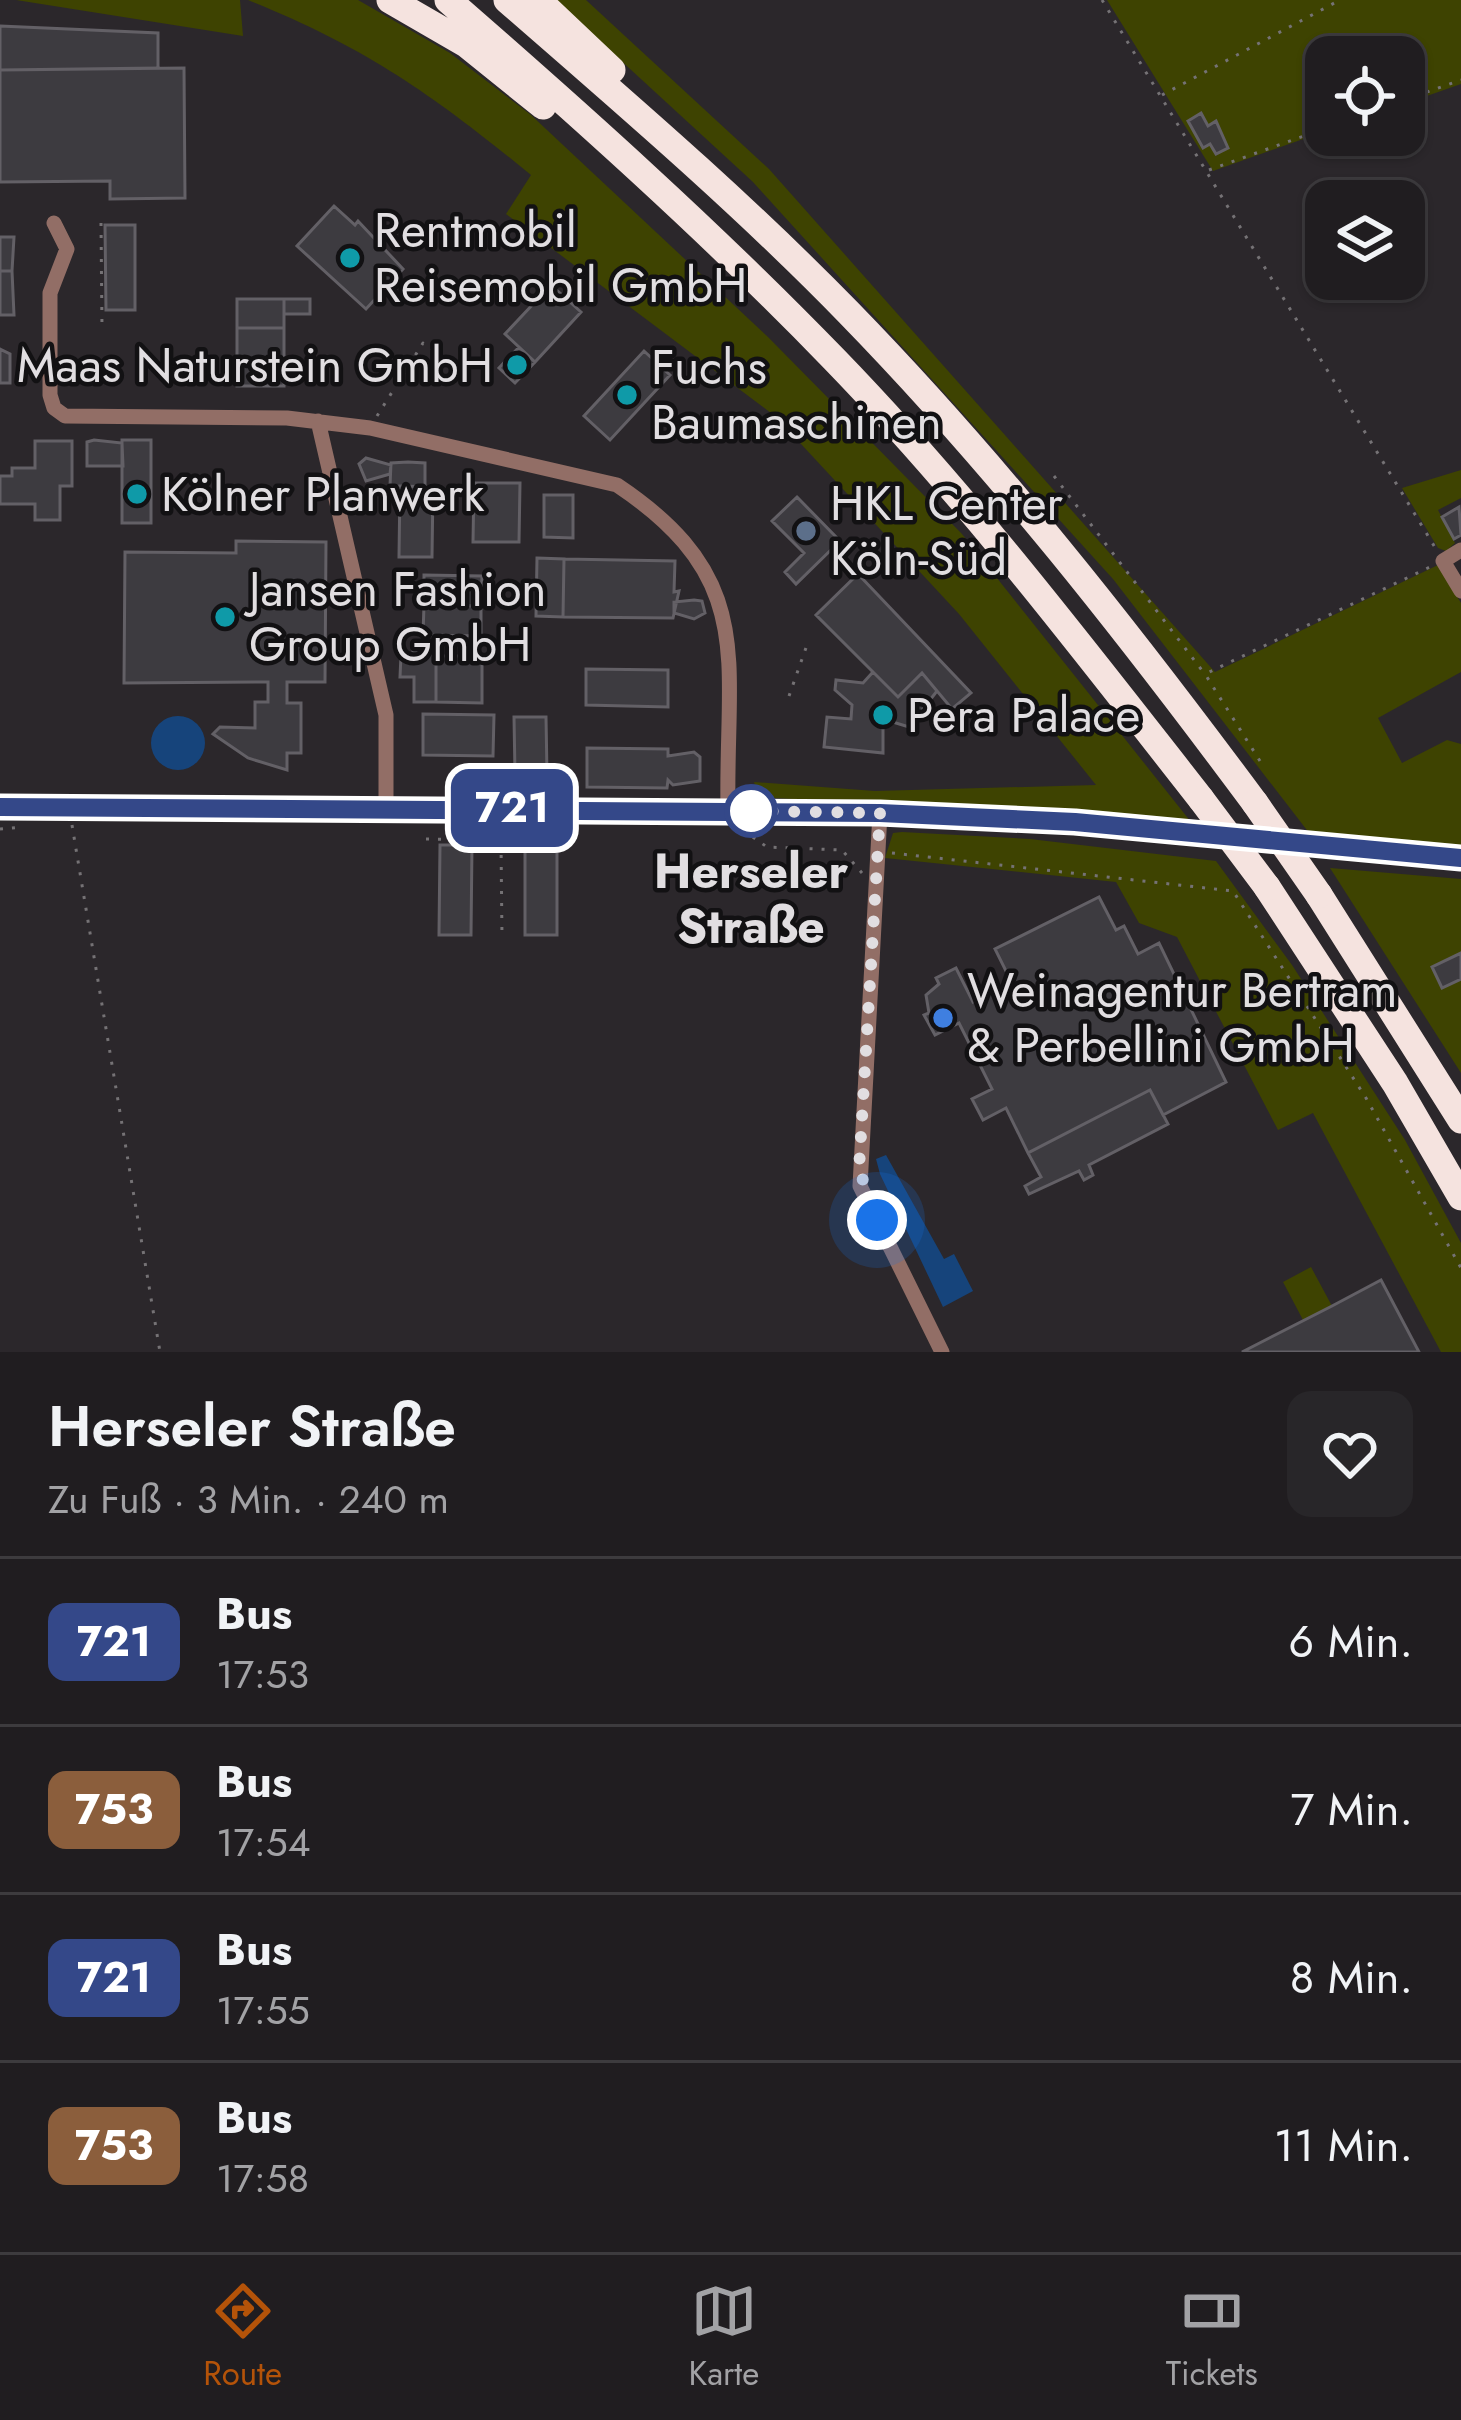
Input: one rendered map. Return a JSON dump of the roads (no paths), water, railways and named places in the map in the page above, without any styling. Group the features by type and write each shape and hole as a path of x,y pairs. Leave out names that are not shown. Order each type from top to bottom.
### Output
{"highway":[{"path":"390,0 466,44 531,96 784,330 835,360"},
{"path":"448,0 586,121 835,360 1043,599 1267,887 1361,1030 1461,1197"},
{"path":"507,0 699,167 849,313 967,439 1088,580 1319,895 1461,1120"},
{"path":"538,0 642,98 699,167"}],"main road":[{"path":"0,807 880,813 1075,822 1461,858"}],"street":[{"path":"54,223 67,249 50,293 54,408 76,420 318,421 370,428 617,485 651,507 706,565 723,602 728,810"},
{"path":"318,421 386,716 386,808"},
{"path":"1461,550 1443,561 1461,591"},
{"path":"880,813 860,1186 942,1352"}],"water":[{"path":"178,716 197,724 205,743 197,762 178,770 159,762 151,743 159,724"},
{"path":"886,1155 944,1259 954,1254 973,1291 943,1307 880,1174 876,1159"}],"place":[{"name":"Rentmobil Reisemobil GmbH","path":"350,258"},
{"name":"Maas Naturstein GmbH","path":"517,365"},
{"name":"Fuchs Baumaschinen","path":"627,395"},
{"name":"Kölner Planwerk","path":"137,494"},
{"name":"HKL Center Köln-Süd","path":"806,531"},
{"name":"Jansen Fashion Group GmbH","path":"225,617"},
{"name":"Pera Palace","path":"883,715"},
{"name":"Herseler Straße","path":"751,811"},
{"name":"Weinagentur Bertram & Perbellini GmbH","path":"943,1018"}]}
